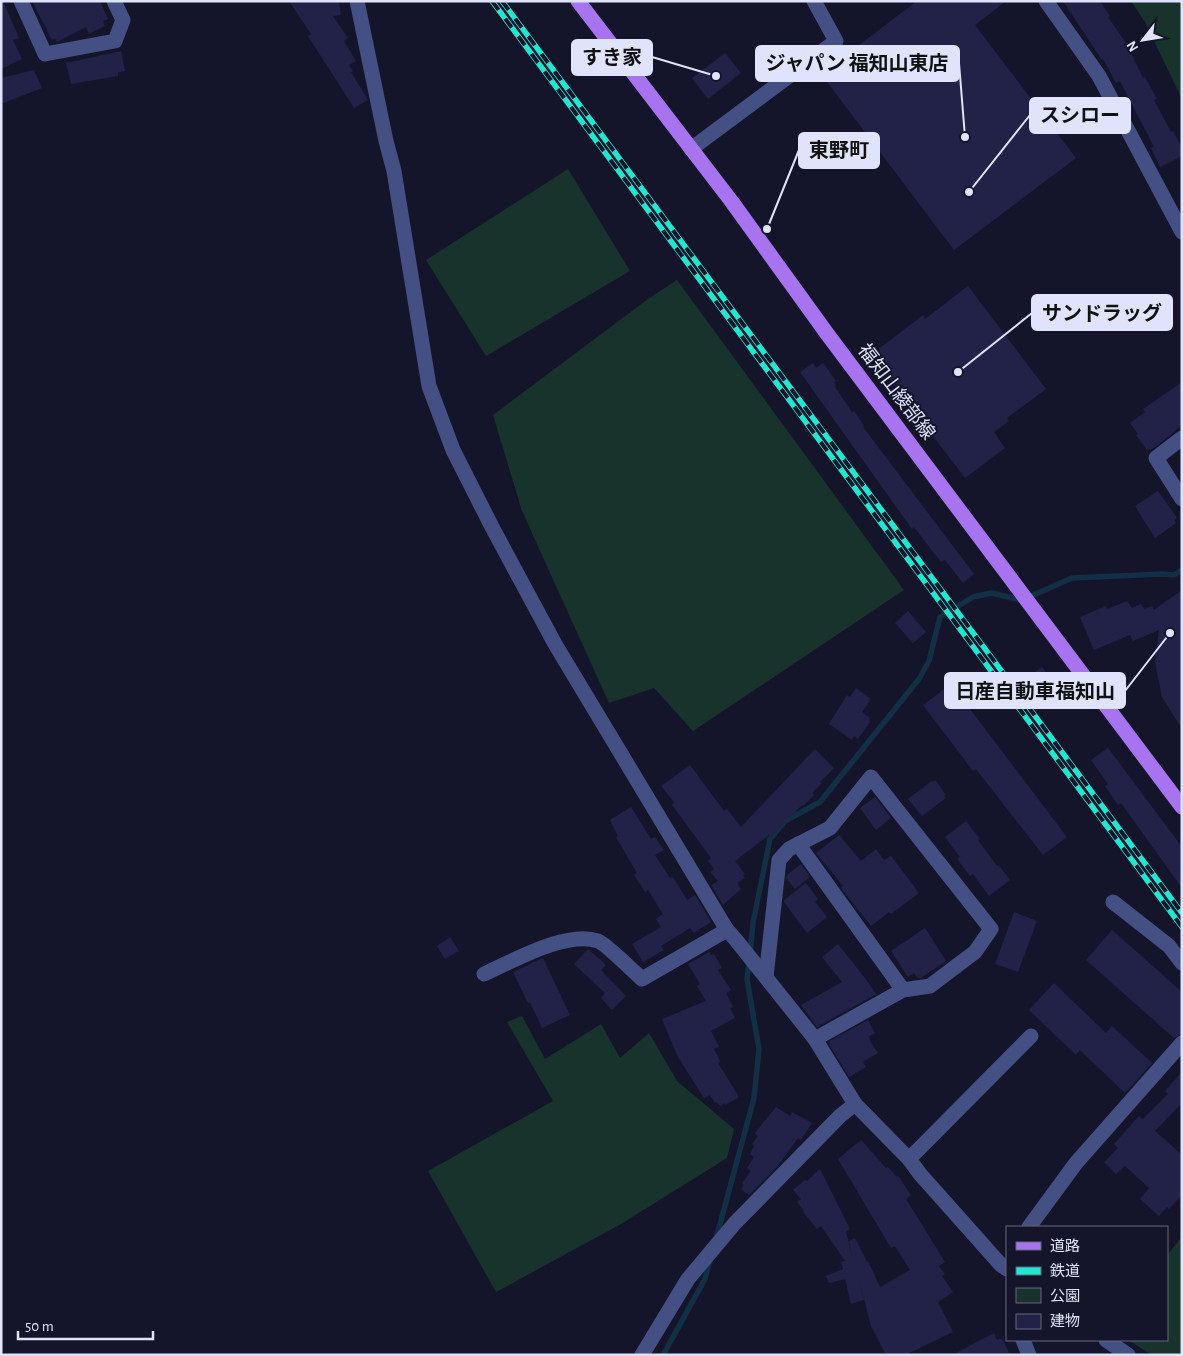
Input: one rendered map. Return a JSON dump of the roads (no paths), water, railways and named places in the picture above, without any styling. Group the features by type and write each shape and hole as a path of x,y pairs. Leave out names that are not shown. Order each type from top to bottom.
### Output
{"main road":[{"name":"福知山綾部線","path":"578,1 691,149 1182,808"}],"street":[{"path":"21,1 45,54 116,40 124,20 114,1"},
{"path":"357,1 394,171 430,386 453,450 492,527 555,644 732,935 815,1038 855,1104 909,1159 920,1174 1005,1264"},
{"path":"691,149 836,41 814,1"},
{"path":"1046,1 1099,76 1182,232"},
{"path":"1182,438 1156,458 1182,499"},
{"path":"762,972 779,860 789,849 830,828 871,776 991,929 975,952 930,986 903,990 815,1038"},
{"path":"798,844 903,990"},
{"path":"1113,902 1169,946 1182,963"},
{"path":"484,974 549,945 578,938 599,941 642,979 732,935"},
{"path":"909,1159 1030,1036"},
{"path":"1030,1226 1076,1163 1182,1044"},
{"path":"642,1355 688,1279 734,1223 840,1116 855,1104"},
{"path":"1023,1341 1029,1355"},
{"path":"1107,1341 1128,1355"}],"waterway":[{"path":"750,953 753,923 770,839 785,821 820,802 919,679 929,661 940,617 973,597 991,593 1022,600 1072,578 1174,575 1182,570"},
{"path":"716,1239 754,1098 759,1049 747,979 749,962"},
{"path":"663,1355 705,1279 710,1260"}],"railway":[{"path":"492,1 1182,927"},
{"path":"502,1 1182,913"}],"place":[{"name":"すき家","path":"716,76"},
{"name":"ジャパン 福知山東店","path":"965,137"},
{"name":"スシロー","path":"969,192"},
{"name":"東野町","path":"767,229"},
{"name":"サンドラッグ","path":"958,372"},
{"name":"日産自動車福知山","path":"1170,633"}]}
